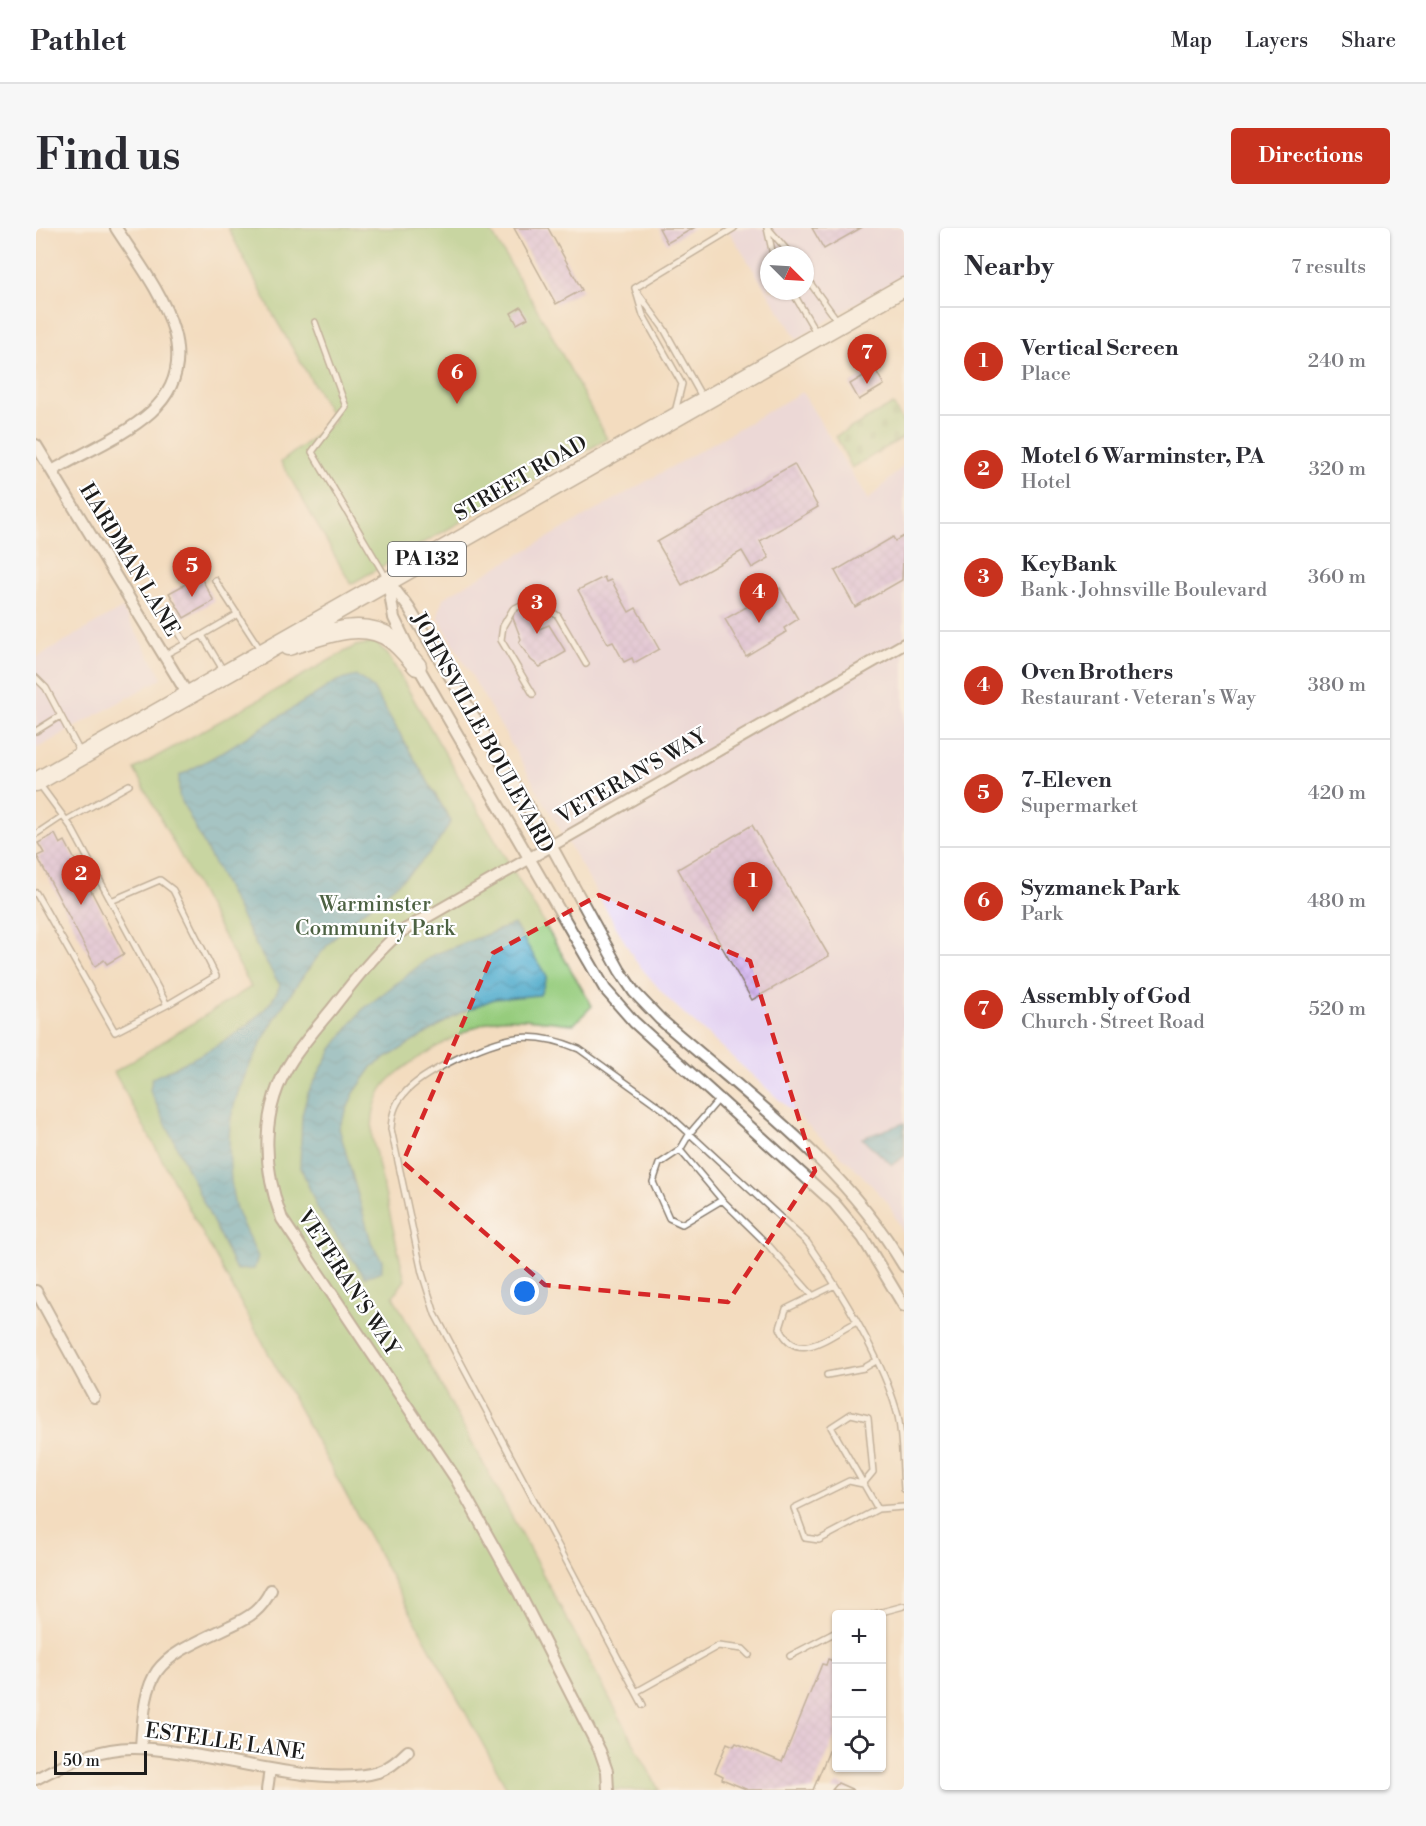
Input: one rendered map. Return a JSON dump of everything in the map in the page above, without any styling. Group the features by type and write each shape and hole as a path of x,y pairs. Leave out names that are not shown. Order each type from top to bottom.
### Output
{"main road":[{"name":"STREET ROAD","path":"37,782 904,287"},
{"path":"263,652 351,628 366,629 390,638 417,666"}],"street":[{"path":"52,471 149,413 165,394 175,370 177,341 168,311 116,228"},
{"name":"HARDMAN LANE","path":"36,445 188,695"},
{"name":"JOHNSVILLE BOULEVARD","path":"388,581 394,618 417,666 605,989 634,1022 834,1203 863,1238 904,1306"},
{"name":"JOHNSVILLE BOULEVARD","path":"388,581 409,608 552,847 634,993 660,1019 828,1167 872,1217 904,1266"},
{"name":"VETERAN'S WAY","path":"608,1790 607,1772 600,1751 514,1583 456,1479 282,1219 274,1200 267,1154 267,1132 273,1100 287,1069 371,960 413,924 552,847 904,644"},
{"path":"36,1291 94,1398"},
{"path":"141,1748 146,1695 152,1679 165,1660 250,1617 263,1605 271,1590"},
{"name":"ESTELLE LANE","path":"36,1779 65,1764 92,1754 141,1748 321,1776 357,1776 388,1767 408,1751"},
{"path":"267,1790 270,1769"}],"lane":[{"path":"635,288 734,228"},
{"path":"767,228 771,246"},
{"path":"767,228 782,246"},
{"path":"635,288 664,329 704,401"},
{"path":"635,288 643,315 682,384 673,419"},
{"path":"814,288 840,324"},
{"path":"797,300 818,336"},
{"path":"315,322 346,407 312,452 388,581"},
{"path":"215,580 263,652"},
{"path":"533,693 501,640 503,626 513,609 529,601 541,604 558,616 586,664"},
{"path":"165,609 185,644"},
{"path":"164,655 237,614"},
{"path":"202,634 226,674"},
{"path":"36,678 45,688 82,756"},
{"path":"36,731 60,716"},
{"path":"37,782 65,818 167,1005"},
{"path":"36,834 129,786"},
{"path":"36,893 115,1032 216,976 173,890 160,880 111,901"},
{"path":"643,1705 435,1314 422,1273 391,1129 392,1115 403,1094 420,1079 498,1041 532,1037 567,1044 588,1054 690,1133 807,1242 835,1285 876,1361 897,1413 904,1489"},
{"path":"720,1098 690,1133 680,1150 659,1164 653,1182 669,1218 682,1224 722,1200"},
{"path":"680,1150 722,1200 769,1246 812,1295"},
{"path":"835,1285 790,1305 782,1317 780,1328 791,1345 806,1348 855,1323"},
{"path":"826,1375 864,1368 876,1361"},
{"path":"863,1484 873,1472 868,1418 851,1414 831,1427 863,1484 878,1509"},
{"path":"863,1484 849,1481 794,1508 805,1538 819,1540 878,1509 904,1507"},
{"path":"886,1611 904,1606"},
{"path":"790,1656 832,1635"},
{"path":"636,1692 718,1646 743,1649 749,1655"}],"highlighted area":[{"path":"599,895 750,961 815,1171 728,1302 545,1285 403,1162 493,953"}],"shaded area":[{"path":"727,228 904,228 904,275 797,339 772,300 814,300 814,246 760,246 760,280"},
{"path":"802,392 868,500 904,465 904,1234 888,1203 859,1172 668,999 637,963 438,617 443,598"},
{"path":"122,608 162,678 36,749 36,658"}],"green space":[{"path":"228,228 489,228 547,326 607,439 351,584 281,462 335,421 276,320"},
{"path":"893,404 904,424 904,437 852,468 836,436"},
{"name":"Warminster Community Park","path":"376,642 388,655 592,1006 574,1024 516,1018 488,1022 436,1047 403,1069 382,1089 374,1112 372,1137 405,1280 393,1296 659,1790 508,1790 114,1072 251,987 134,769 355,646"}],"water":[{"path":"357,676 373,688 451,821 430,852 417,866 346,926 311,965 275,1019 245,1076 235,1102 230,1125 230,1169 237,1211 258,1257 254,1269 236,1270 150,1091 152,1078 206,1052 243,1028 272,1000 280,985 259,951 179,796 179,776 337,681"},
{"path":"514,924 547,977 540,995 494,999 460,1013 373,1066 354,1093 339,1128 372,1245 382,1260 382,1271 365,1277 318,1210 300,1165 302,1115 308,1093 332,1049 362,1010 433,955"},
{"path":"904,1123 904,1156 892,1165 862,1138"}],"building":[{"path":"514,228 548,228 582,290 556,304"},
{"path":"659,228 694,228 667,243"},
{"path":"812,228 861,228 824,249"},
{"path":"521,307 528,318 517,324 511,313"},
{"path":"875,369 884,385 859,400 850,384"},
{"path":"794,464 818,507 760,541 769,558 752,568 742,551 682,585 657,542"},
{"path":"904,536 902,580 855,607 835,571 893,537 895,541"},
{"path":"200,576 214,601 184,618 169,593"},
{"path":"604,577 606,582 611,580 629,612 636,608 659,649 634,663 632,658 624,662 613,642 608,644 578,590"},
{"path":"780,588 798,619 784,628 786,632 746,656 725,619"},
{"path":"526,606 539,629 549,625 566,652 540,667 531,660 519,643 521,639 513,618 514,612"},
{"path":"752,825 829,956 752,1000 678,869"},
{"path":"55,834 60,844 65,841 124,954 107,964 104,960 95,966 37,856 44,853 38,843"},
{"path":"828,1659 832,1660 832,1744 813,1790 748,1790 722,1779 723,1776 715,1772 727,1743 734,1746 736,1743 782,1762 822,1664 826,1665"},
{"path":"838,1783 854,1790 832,1790"}],"place":[{"name":"Assembly of God","path":"867,384"},
{"name":"Syzmanek Park","path":"457,404"},
{"name":"7-Eleven","path":"192,597"},
{"name":"Oven Brothers","path":"759,623"},
{"name":"KeyBank","path":"537,634"},
{"name":"Motel 6 Warminster, PA","path":"81,905"},
{"name":"Vertical Screen","path":"753,912"}]}
